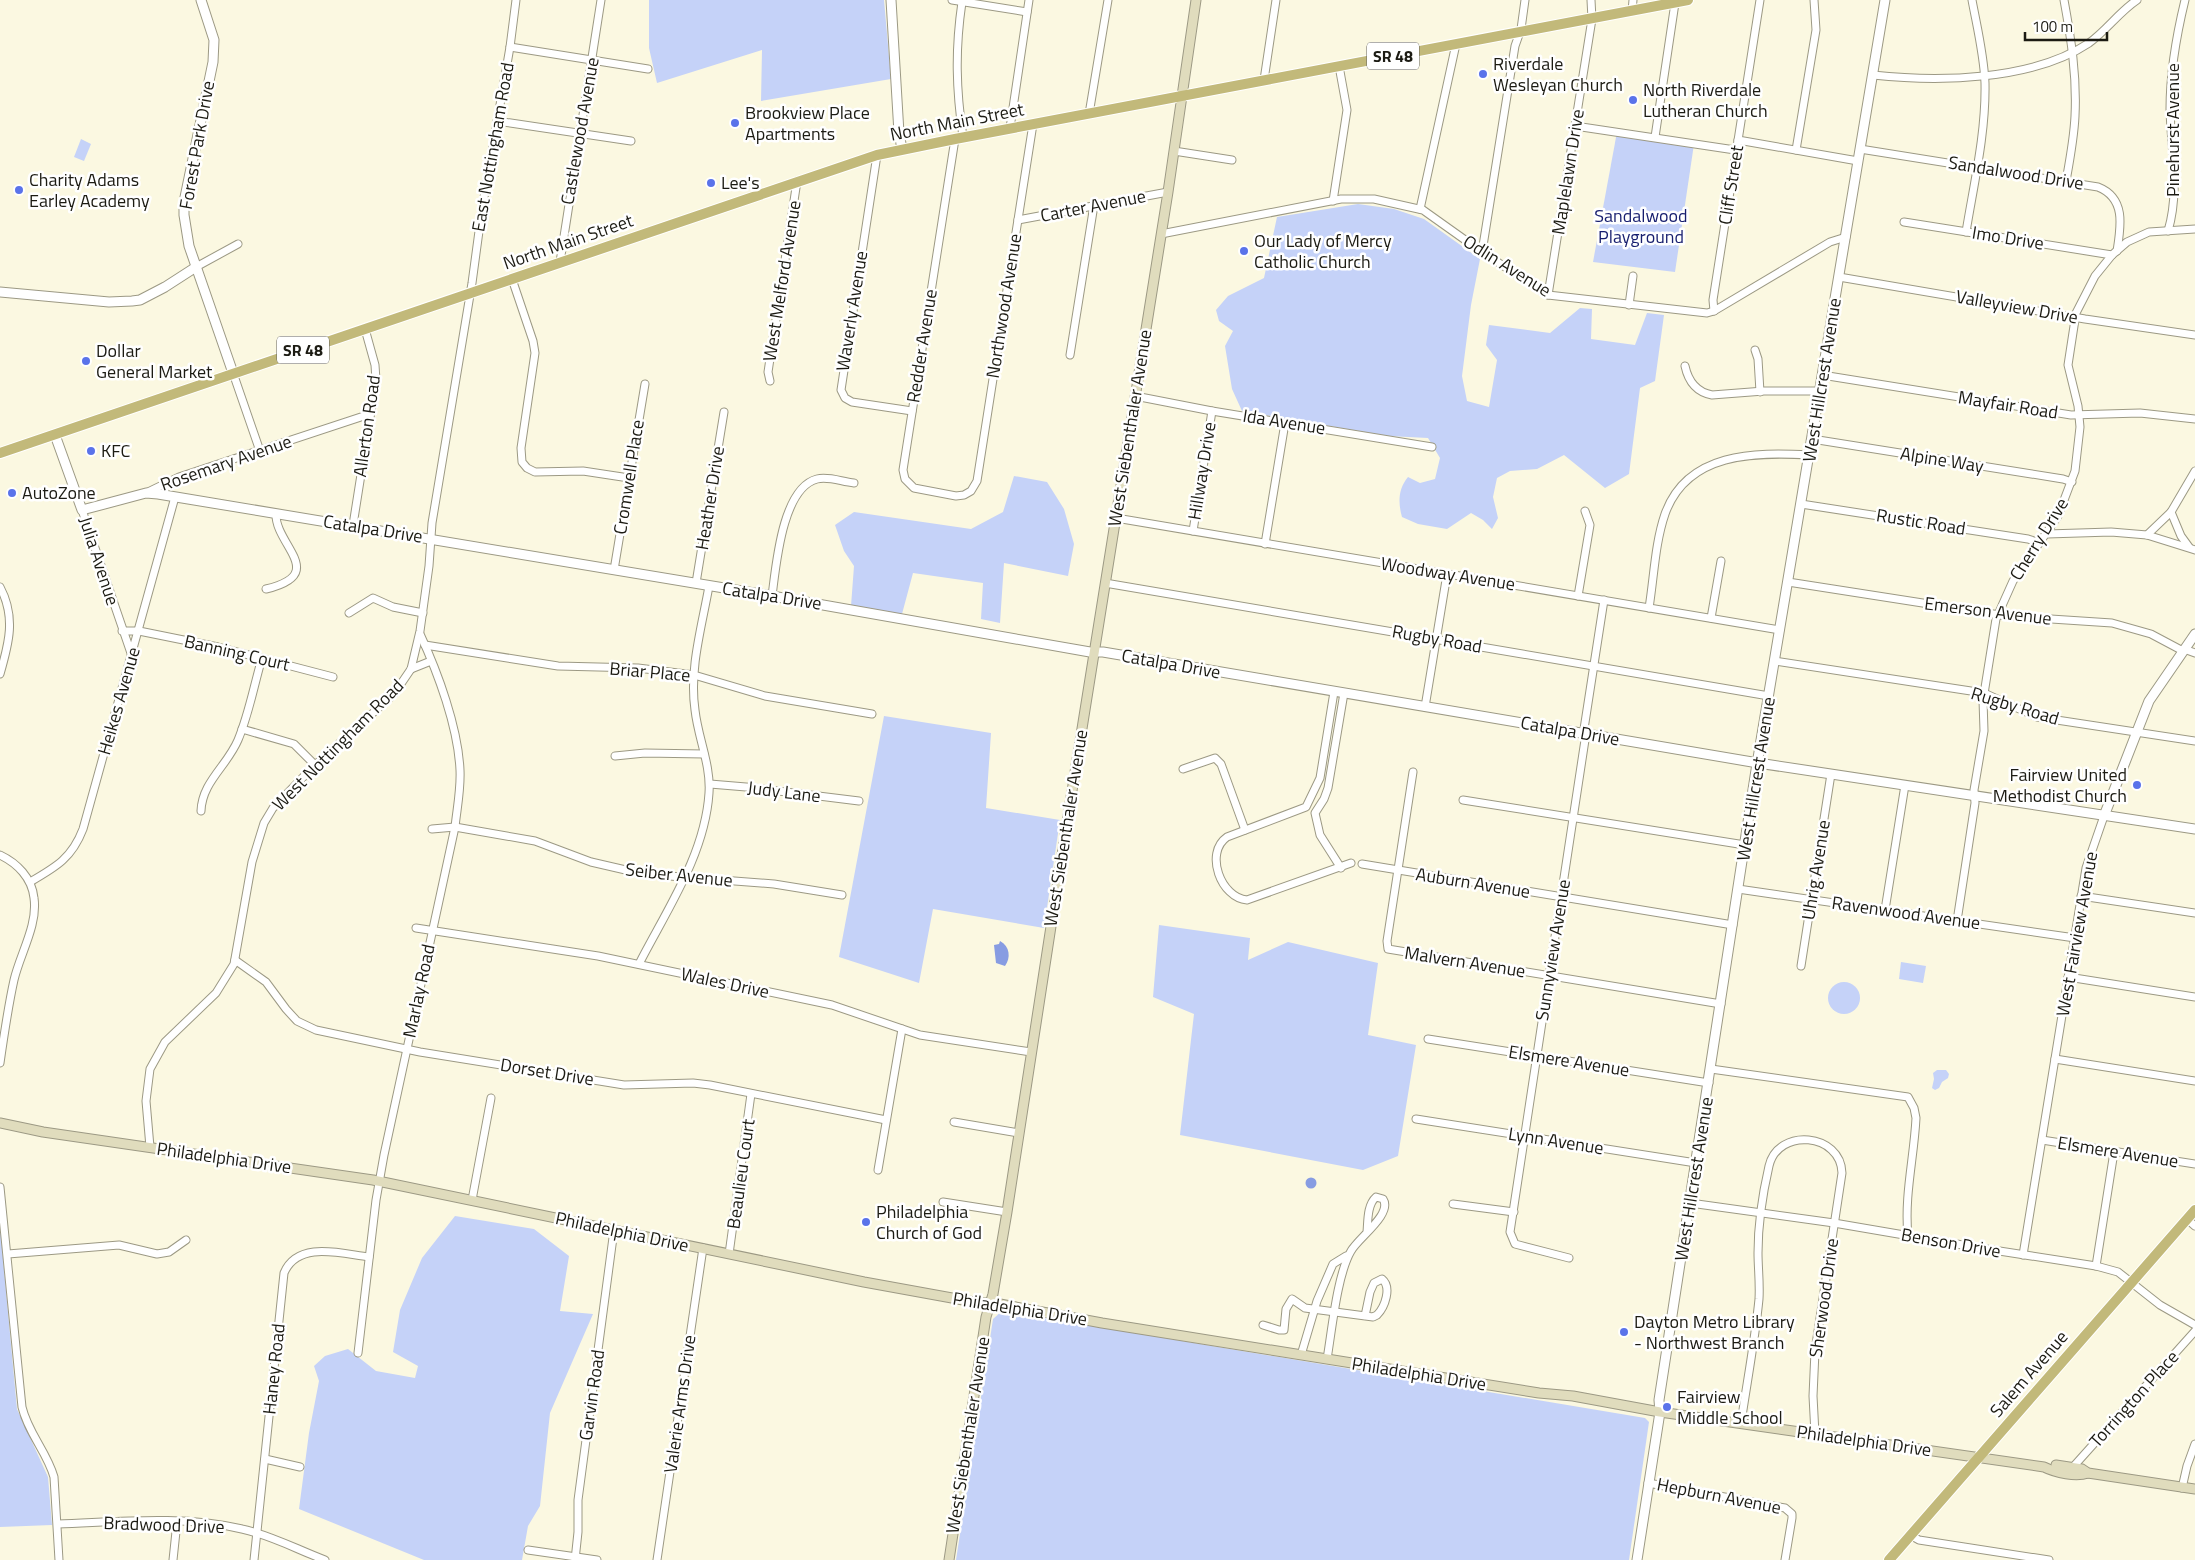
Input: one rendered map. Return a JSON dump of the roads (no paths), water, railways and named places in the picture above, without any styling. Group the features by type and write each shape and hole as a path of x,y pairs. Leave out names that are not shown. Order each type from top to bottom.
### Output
{"main road":[{"name":"West Siebenthaler Avenue","path":"949,1560 986,1317 1007,1212 1168,192 1196,0"},
{"name":"North Main Street","path":"0,453 877,155 1010,128 1688,0"},
{"name":"Philadelphia Drive","path":"0,1123 43,1132 380,1181 729,1254 974,1302 990,1303 1539,1393 1573,1396 1660,1412 1979,1457 2082,1475 2088,1473"},
{"name":"Salem Avenue","path":"1889,1560 2130,1282 2191,1222 2195,1210"},
{"name":"Philadelphia Drive","path":"2044,1467 2052,1464 2073,1467 2088,1473 2195,1490"}],"street":[{"name":"Forest Park Drive","path":"201,0 214,40 212,62 184,202 185,232 233,373"},
{"name":"East Nottingham Road","path":"469,294 516,0"},
{"name":"Castlewood Avenue","path":"560,262 578,134 593,60 601,0"},
{"path":"891,0 899,132 902,149"},
{"path":"952,0 1027,12"},
{"path":"1010,128 1029,0"},
{"path":"1089,114 1108,0"},
{"path":"1264,80 1276,0"},
{"path":"1482,252 1515,46 1520,32 1525,0"},
{"name":"Maplelawn Drive","path":"1548,295 1592,19 1591,0"},
{"path":"1632,11 1634,0"},
{"name":"Cliff Street","path":"1714,311 1713,300 1735,150 1760,0"},
{"path":"1796,150 1816,30 1814,0"},
{"name":"West Hillcrest Avenue","path":"1637,1560 1660,1412 1659,1400 1758,763 1885,0"},
{"path":"1966,232 1983,125 1984,76 1972,0"},
{"path":"2064,0 2073,52 2076,115 2066,181"},
{"path":"1873,75 1918,79 1984,76 2031,66 2073,52 2096,37 2124,9 2137,0"},
{"name":"Pinehurst Avenue","path":"2168,231 2172,219 2174,186 2170,112 2172,69 2184,0"},
{"name":"Redder Avenue","path":"962,2 958,30 956,70 959,138 903,470 908,484 914,488 958,496 967,494 974,488"},
{"path":"1656,137 1675,3"},
{"path":"1420,209 1456,44"},
{"path":"510,47 648,69"},
{"path":"1334,201 1347,110 1339,66"},
{"path":"497,121 632,141"},
{"name":"Northwood Avenue","path":"974,488 977,481 1033,124"},
{"path":"1575,126 1735,150"},
{"path":"1738,140 1858,161"},
{"name":"Sandalwood Drive","path":"1860,149 2098,187 2114,198 2121,215 2115,253"},
{"path":"1174,151 1232,160"},
{"name":"Waverly Avenue","path":"877,155 840,390 845,398 852,402 912,411"},
{"name":"West Melford Avenue","path":"770,381 768,372 797,181"},
{"name":"Carter Avenue","path":"1018,220 1168,192"},
{"name":"Odlin Avenue","path":"1161,234 1334,201 1365,198 1420,209 1548,295 1707,313 1714,311"},
{"path":"1070,355 1094,205"},
{"name":"Imo Drive","path":"1904,222 2115,253"},
{"name":"Cherry Drive","path":"1957,920 1975,803 1974,796 1984,731 1984,693 1995,626 2013,580 2047,534 2062,508 2072,482 2079,440 2079,416 2068,365 2076,316 2095,276 2127,242 2142,234 2195,229"},
{"path":"1714,311 1830,242 1846,237"},
{"path":"0,292 109,302 140,300 238,244"},
{"path":"1629,305 1633,276"},
{"name":"Valleyview Drive","path":"1839,277 2195,334"},
{"path":"512,279 533,341 535,353 521,448 522,462 527,468 535,472 583,471 629,478"},
{"name":"West Nottingham Road","path":"150,1147 146,1089 155,1059 169,1037 216,993 229,974 235,960 252,862 264,824 273,808 315,765 394,694 411,669 420,634 432,538 432,523 469,294"},
{"name":"Allerton Road","path":"353,525 376,380 376,370 365,329"},
{"path":"1755,350 1758,359 1760,392"},
{"path":"1685,366 1688,377 1693,385 1707,394 1820,391"},
{"path":"233,373 260,451"},
{"name":"Mayfair Road","path":"1822,375 2079,416 2140,414 2195,419"},
{"name":"Cromwell Place","path":"614,570 645,384"},
{"name":"Ida Avenue","path":"1135,396 1212,411 1432,447"},
{"name":"Hillway Drive","path":"1193,531 1212,411"},
{"name":"Heather Drive","path":"696,583 724,412"},
{"name":"Rosemary Avenue","path":"82,510 148,492 179,477 370,414"},
{"path":"1265,544 1285,423"},
{"name":"Julia Avenue","path":"55,435 132,656"},
{"name":"Alpine Way","path":"1812,439 2058,478 2072,482"},
{"path":"1648,608 1665,516 1675,494 1691,476 1710,464 1730,458 1756,455 1809,454"},
{"path":"2147,535 2171,512 2195,471"},
{"path":"772,596 784,527 799,491 810,481 820,479 854,483"},
{"name":"Catalpa Drive","path":"148,492 432,538 1094,652 1758,763 2195,829"},
{"name":"Heikes Avenue","path":"30,882 60,864 74,850 79,841 175,497"},
{"name":"Rustic Road","path":"1801,504 2028,539 2040,543"},
{"path":"1578,596 1590,525 1586,511"},
{"path":"2171,512 2181,536 2192,548"},
{"path":"266,589 287,581 296,569 295,557 278,526 276,514"},
{"name":"Woodway Avenue","path":"1116,518 1780,630"},
{"path":"2047,534 2111,532 2147,535 2192,548"},
{"path":"1710,618 1720,561"},
{"path":"1425,707 1447,574"},
{"name":"Emerson Avenue","path":"1788,582 1999,615 2112,623 2151,634 2184,650 2195,653"},
{"name":"Rugby Road","path":"1105,583 1769,696"},
{"path":"638,964 668,912 684,878 705,818 710,784 695,711 694,675 709,586"},
{"path":"0,587 7,604 10,624 8,646 1,669"},
{"path":"349,613 372,595 393,607 423,613"},
{"name":"Sunnyview Avenue","path":"1569,1258 1515,1244 1510,1232 1585,740 1584,733 1593,666 1604,600"},
{"path":"122,631 139,631"},
{"name":"Banning Court","path":"139,631 262,658 333,677"},
{"name":"Marlay Road","path":"358,1353 380,1181 406,1049 455,827 460,781 459,760 446,703 420,634"},
{"name":"West Fairview Avenue","path":"2023,1255 2088,859 2152,695 2195,634"},
{"name":"Briar Place","path":"425,645 558,666 638,668 694,675 764,696 872,714"},
{"path":"201,811 206,787 230,753 242,729 262,658"},
{"name":"West Nottingham Road","path":"411,669 431,661"},
{"name":"Rugby Road","path":"1775,661 1984,693 2037,717 2195,741"},
{"path":"1334,692 1320,778 1306,807 1227,837 1220,842 1216,858 1217,868 1231,894 1239,899 1250,900 1351,863"},
{"path":"1315,814 1324,799 1330,782 1344,693"},
{"path":"242,729 294,744 315,765"},
{"path":"615,756 645,753 704,754"},
{"path":"1184,769 1215,758 1221,764 1245,830"},
{"path":"1398,870 1414,772"},
{"name":"Uhrig Avenue","path":"1801,966 1831,774"},
{"name":"Judy Lane","path":"710,784 859,801"},
{"path":"1885,910 1905,785"},
{"path":"1463,800 1745,845"},
{"path":"1306,807 1315,814 1320,835 1341,868"},
{"name":"Seiber Avenue","path":"432,828 455,827 535,841 591,862 643,874 774,884 842,895"},
{"path":"0,855 16,865 30,882 34,898 34,914 14,980 0,1063"},
{"name":"Auburn Avenue","path":"1362,864 1733,924"},
{"name":"Malvern Avenue","path":"1398,870 1387,948 1721,1004"},
{"name":"Ravenwood Avenue","path":"1738,889 2074,938"},
{"path":"2081,896 2195,913"},
{"name":"Wales Drive","path":"416,928 638,964 832,1005 902,1030 1031,1052"},
{"name":"Dorset Drive","path":"235,960 266,982 291,1015 306,1026 406,1049 624,1085 699,1083 886,1120"},
{"path":"2068,977 2195,997"},
{"path":"878,1170 902,1030"},
{"name":"Elsmere Avenue","path":"1428,1039 1709,1084"},
{"path":"2055,1059 2195,1081"},
{"path":"1711,1069 1908,1097 1916,1118 1907,1199 1908,1236"},
{"name":"Beaulieu Court","path":"729,1254 751,1094"},
{"path":"472,1200 491,1098"},
{"name":"Lynn Avenue","path":"1416,1119 1696,1164"},
{"path":"954,1122 1019,1133"},
{"name":"Sherwood Drive","path":"1762,1213 1770,1165 1780,1148 1791,1142 1813,1140 1826,1146 1840,1163 1842,1173 1814,1360 1813,1402 1815,1434"},
{"name":"Elsmere Avenue","path":"2042,1140 2195,1164"},
{"path":"2096,1266 2114,1152"},
{"path":"0,1187 22,1407 30,1430 50,1464 54,1477 59,1560"},
{"path":"943,1202 1007,1212"},
{"name":"Benson Drive","path":"1690,1203 1834,1223 2096,1266 2118,1272 2160,1305 2195,1325"},
{"path":"1453,1204 1514,1212"},
{"path":"1741,1423 1759,1300 1759,1240 1762,1213"},
{"name":"Garvin Road","path":"575,1558 578,1500 614,1230"},
{"path":"1327,1359 1344,1262 1367,1232"},
{"path":"8,1254 119,1245 153,1254 164,1254 186,1240"},
{"name":"Valerie Arms Drive","path":"657,1560 703,1248"},
{"name":"Haney Road","path":"254,1560 284,1277 287,1267 297,1256 310,1252 369,1258"},
{"path":"1300,1355 1314,1309 1333,1264 1349,1254"},
{"path":"1263,1325 1284,1330 1286,1309 1292,1298 1306,1308 1314,1309 1365,1316 1373,1317 1379,1314 1388,1288 1387,1282 1382,1279 1374,1283 1365,1316"},
{"name":"Torrington Place","path":"2073,1467 2195,1331"},
{"path":"2182,1488 2195,1444"},
{"path":"265,1459 300,1467"},
{"name":"Hepburn Avenue","path":"1648,1482 1789,1510 1792,1518 1785,1560"},
{"path":"173,1560 177,1522"},
{"name":"Bradwood Drive","path":"58,1524 177,1522 221,1525 257,1533 325,1560"},
{"path":"1910,1535 1919,1540 2049,1560"},
{"path":"528,1550 597,1560"}],"water":[{"path":"1000,941 1008,949 1008,959 1005,966 996,963 994,945 999,944"},
{"path":"1309,1178 1313,1178 1316,1183 1315,1187 1309,1188 1306,1185 1306,1181"}],"place":[{"name":"Riverdale Wesleyan Church","path":"1483,74"},
{"name":"North Riverdale Lutheran Church","path":"1633,100"},
{"name":"Brookview Place Apartments","path":"735,123"},
{"name":"Lee's","path":"711,183"},
{"name":"Charity Adams Earley Academy","path":"19,190"},
{"name":"Our Lady of Mercy Catholic Church","path":"1244,251"},
{"name":"Dollar General Market","path":"86,361"},
{"name":"KFC","path":"91,451"},
{"name":"AutoZone","path":"12,493"},
{"name":"Fairview United Methodist Church","path":"2137,785"},
{"name":"Philadelphia Church of God","path":"866,1222"},
{"name":"Dayton Metro Library - Northwest Branch","path":"1624,1332"},
{"name":"Fairview Middle School","path":"1667,1407"}],"park label":[{"name":"Sandalwood Playground","path":"1641,226"}]}
